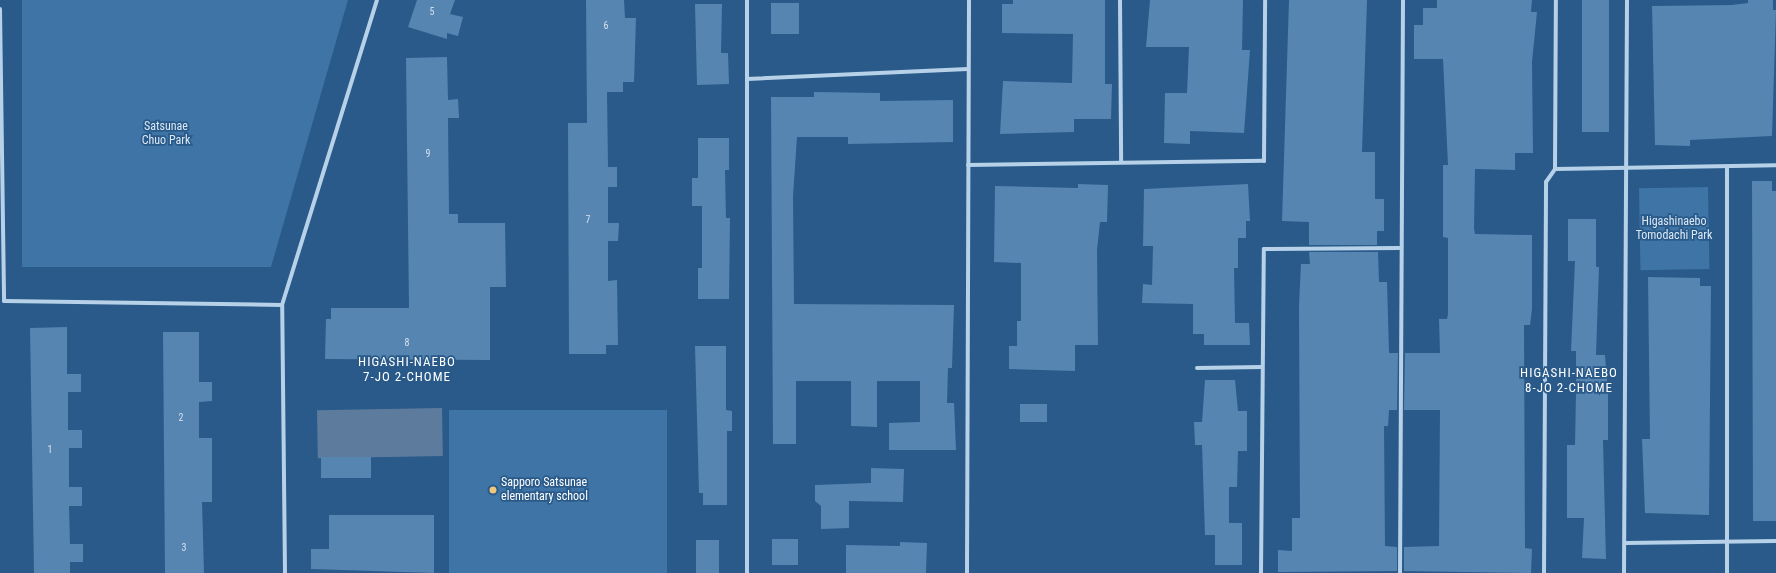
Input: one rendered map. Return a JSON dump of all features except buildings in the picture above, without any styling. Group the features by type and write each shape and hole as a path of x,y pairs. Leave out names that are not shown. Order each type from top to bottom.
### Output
{"street":[{"path":"285,573 282,305 377,0"},
{"path":"747,0 747,573"},
{"path":"967,573 968,0"},
{"path":"1120,0 1121,162"},
{"path":"968,165 1264,161 1265,0"},
{"path":"1400,573 1399,248 1403,0"},
{"path":"1544,573 1546,182 1555,169 1556,0"},
{"path":"1624,573 1627,0"},
{"path":"0,9 4,301 282,305"},
{"path":"747,79 968,69"},
{"path":"1555,169 1625,170 1776,165"},
{"path":"1727,167 1727,573"},
{"path":"1262,573 1262,368 1264,249 1399,248"},
{"path":"1197,368 1262,368"},
{"path":"1625,543 1776,541"}],"green space":[{"name":"Satsunae Chuo Park","path":"22,0 348,0 271,267 22,267"},
{"name":"Higashinaebo Tomodachi Park","path":"1708,187 1709,269 1640,270 1639,188"},
{"path":"449,410 667,410 667,573 449,573"}],"shaded area":[{"path":"442,408 443,456 318,458 317,410"}],"place":[{"name":"Sapporo Satsunae elementary school","path":"493,490"}],"district":[{"name":"HIGASHI-NAEBO 7-JO 2-CHOME","path":"407,370"},
{"name":"HIGASHI-NAEBO 8-JO 2-CHOME","path":"1569,382"}]}
